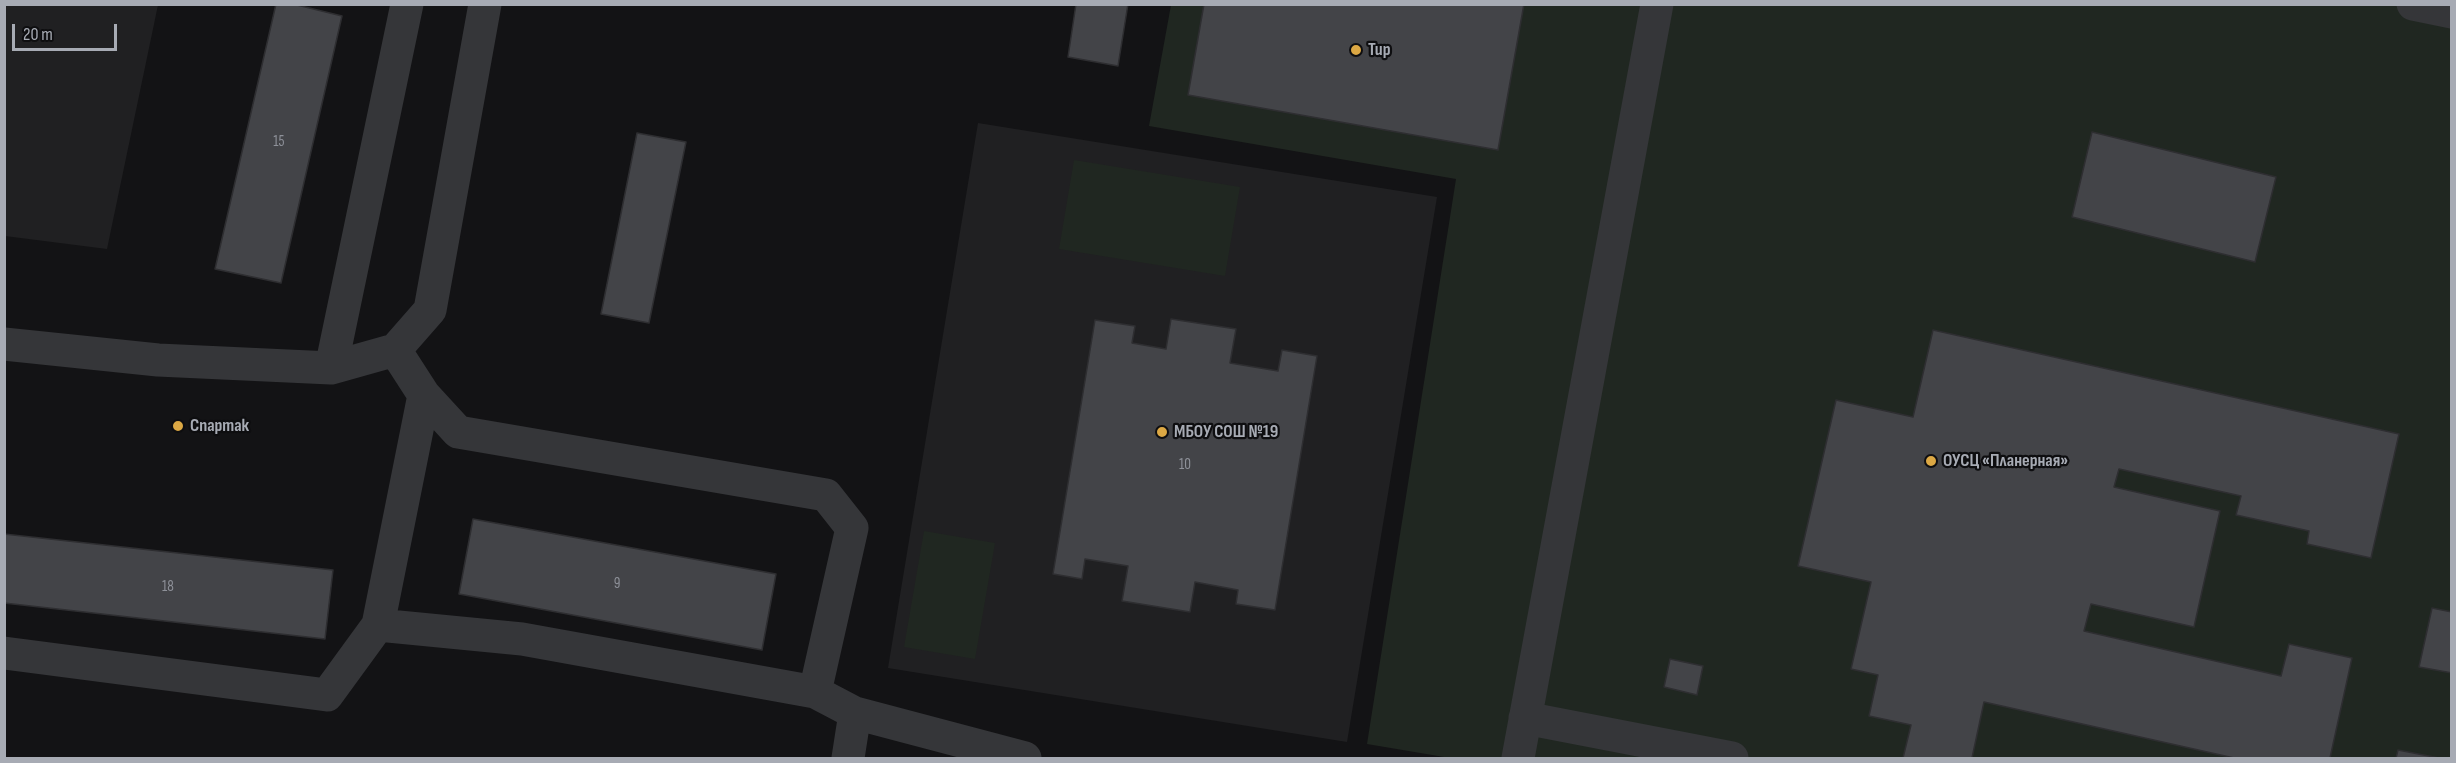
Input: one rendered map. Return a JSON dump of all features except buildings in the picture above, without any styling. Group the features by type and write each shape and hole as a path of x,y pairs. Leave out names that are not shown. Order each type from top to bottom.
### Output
{"street":[{"path":"331,368 407,4"},
{"path":"4,344 158,360 331,368 395,350 430,309 485,4"},
{"path":"1518,759 1657,4"},
{"path":"2413,4 2451,12"},
{"path":"395,350 424,395 458,432 826,495 852,528 815,692"},
{"path":"4,653 327,694 378,625 424,395"},
{"path":"378,625 522,639 815,692 855,713 1025,759"},
{"path":"848,759 855,713"},
{"path":"1525,718 1732,759"}],"shaded area":[{"path":"5,4 158,5 107,249 5,236"},
{"name":"ОУСЦ «Планерная»","path":"1171,5 2451,5 2451,758 1450,758 1367,744 1456,179 1149,126"},
{"name":"МБОУ СОШ №19","path":"978,123 1437,197 1347,742 888,668"},
{"path":"1074,160 1240,187 1225,276 1059,249"},
{"path":"924,531 995,543 975,659 904,647"}],"place":[{"name":"Тир","path":"1356,50"},
{"name":"Спартак","path":"178,426"},
{"name":"МБОУ СОШ №19","path":"1162,432"},
{"name":"ОУСЦ «Планерная»","path":"1931,461"}]}
